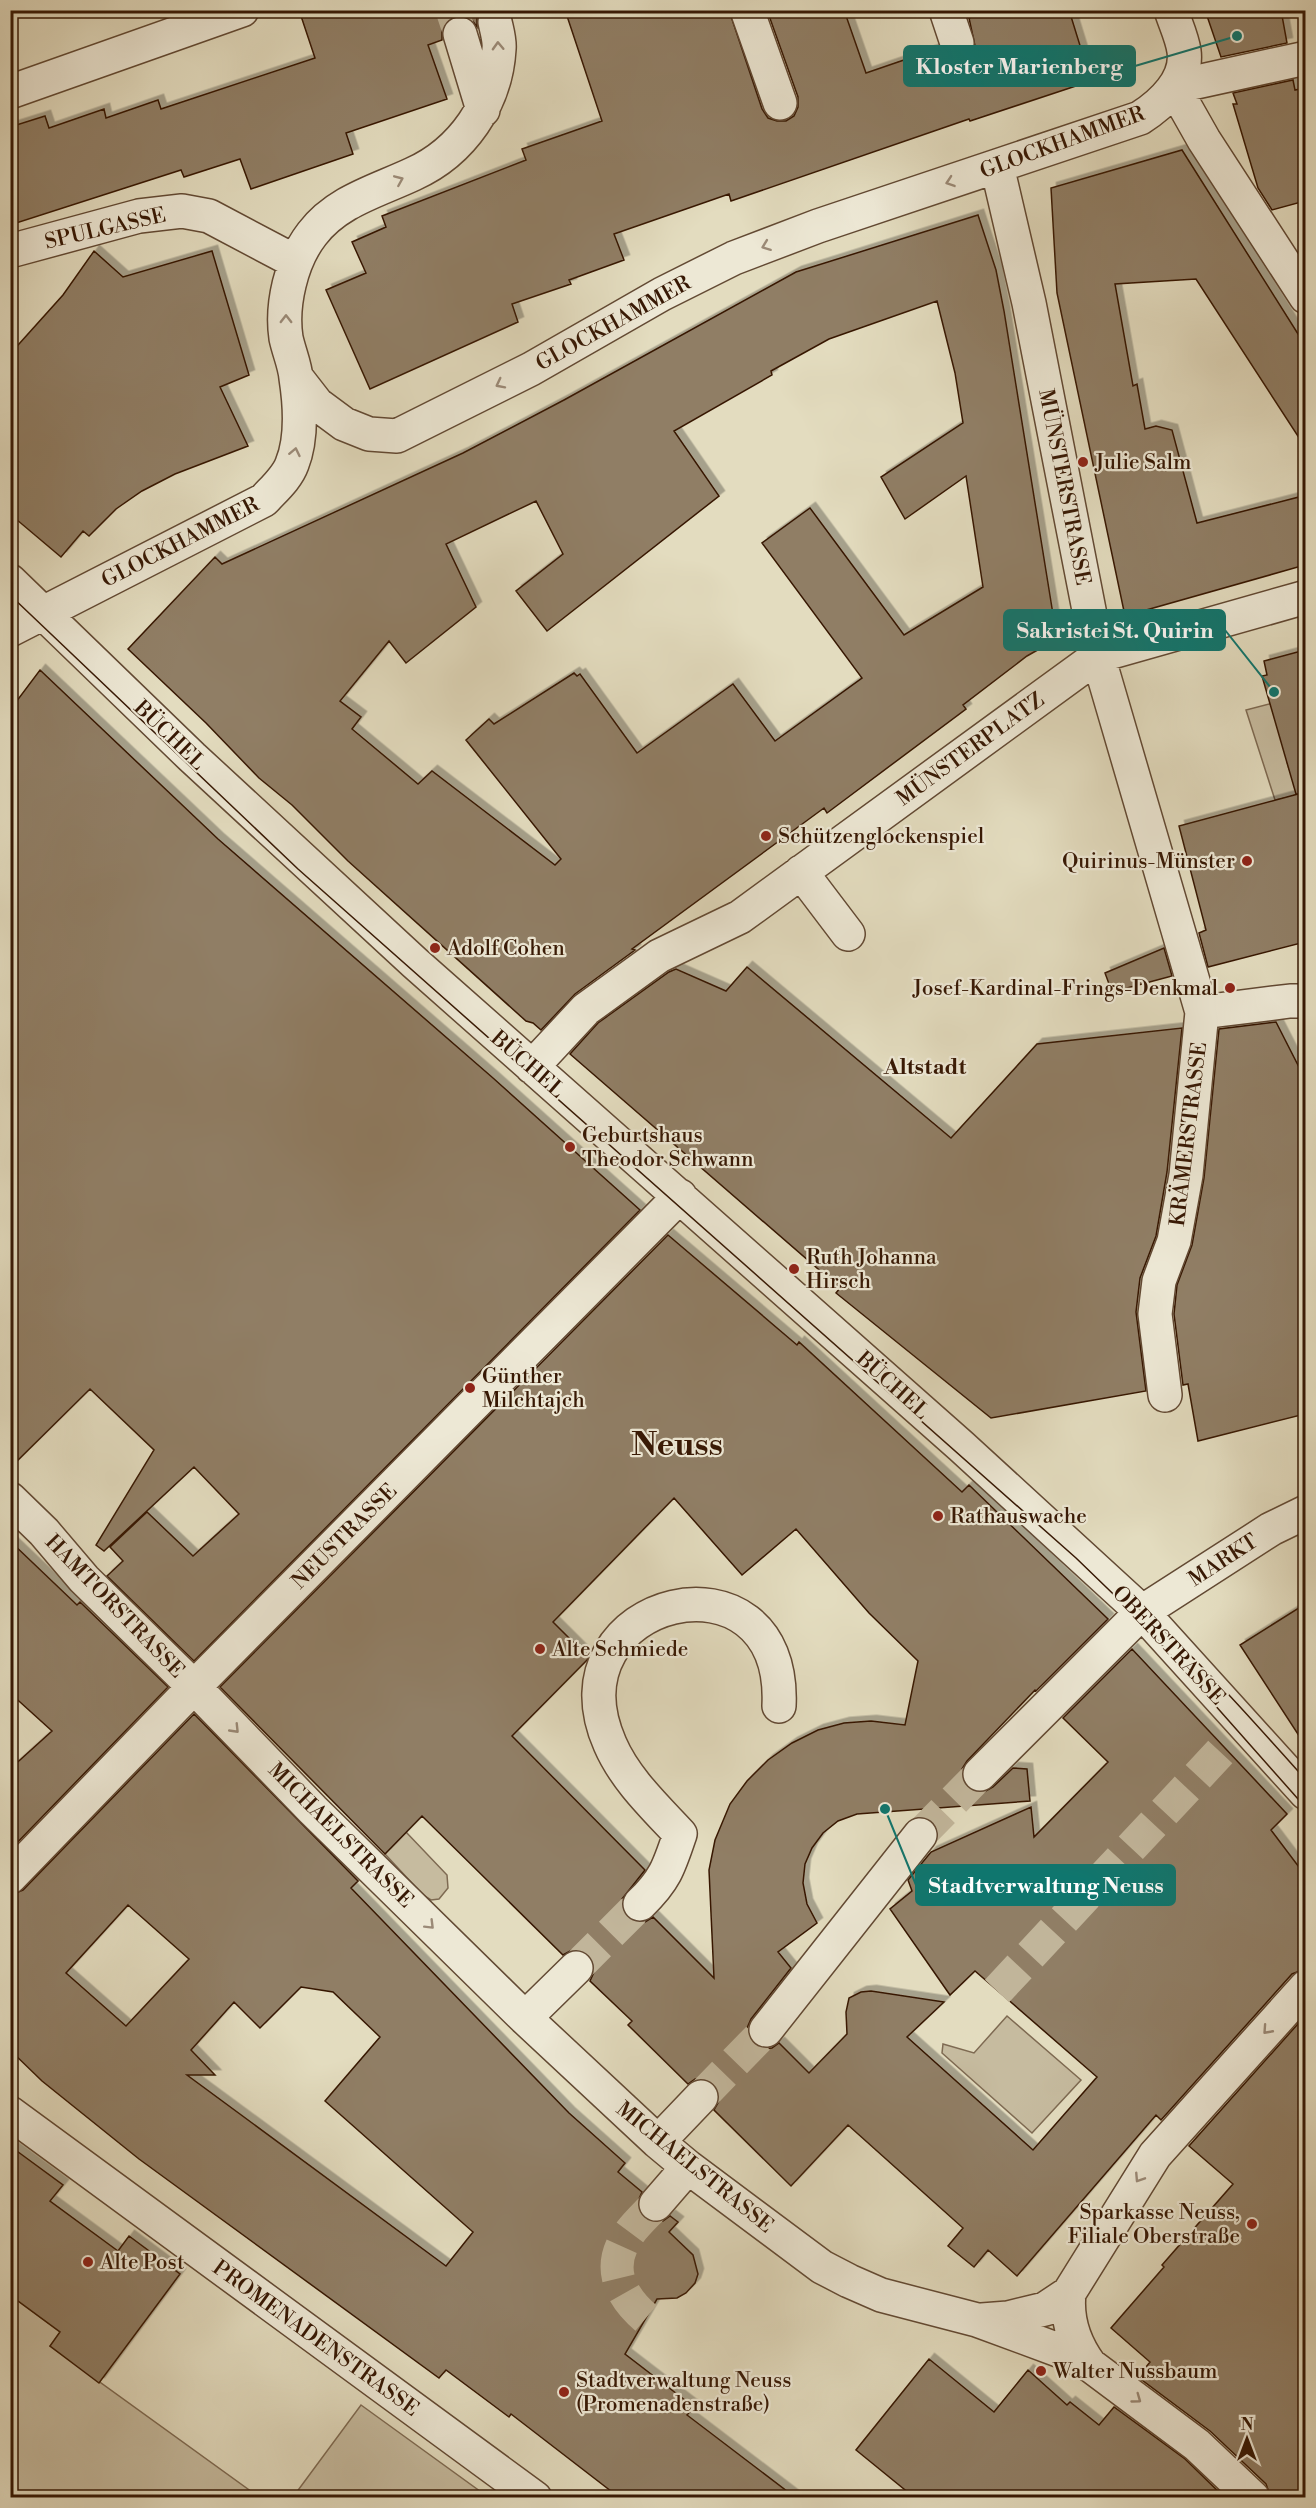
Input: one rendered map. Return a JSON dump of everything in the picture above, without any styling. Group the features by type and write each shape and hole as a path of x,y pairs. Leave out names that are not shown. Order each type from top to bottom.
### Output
{"street":[{"path":"10,92 242,10"},
{"path":"747,10 780,103"},
{"path":"946,10 957,43"},
{"path":"1171,10 1184,52 1182,70 1174,87"},
{"path":"296,377 286,336 286,298 296,262 311,235 333,212 363,195 415,173 441,157 465,136 483,110 495,76 500,47 495,22"},
{"path":"460,34 483,110"},
{"path":"1174,87 1305,58"},
{"path":"1174,87 1204,140 1305,297"},
{"name":"GLOCKHAMMER","path":"296,377 317,404 344,424 369,434 396,436 531,369 662,294 734,258 818,226 1140,118 1160,105 1174,87"},
{"name":"MÜNSTERSTRASSE","path":"997,166 1029,303 1098,656 1182,943"},
{"name":"SPULGASSE","path":"10,251 139,216 182,211 209,216 296,262"},
{"name":"GLOCKHAMMER","path":"10,630 264,500 283,481 292,465 297,443 296,377"},
{"name":"BÜCHEL","path":"10,581 304,862 1024,1504"},
{"name":"MÜNSTERPLATZ","path":"532,1067 586,1009 659,956 740,917 1098,656 1305,597"},
{"path":"801,872 848,934"},
{"name":"KRÄMERSTRASSE","path":"1165,1395 1155,1314 1159,1281 1174,1241 1186,1175 1202,1012 1182,943"},
{"path":"1202,1012 1305,1001"},
{"name":"NEUSTRASSE","path":"10,1877 194,1687 680,1196"},
{"name":"HAMTORSTRASSE","path":"10,1499 44,1532 84,1579 194,1687"},
{"name":"OBERSTRASSE","path":"1024,1504 1142,1612 1235,1736 1305,1793"},
{"name":"MARKT","path":"980,1774 1142,1612 1271,1529 1305,1512"},
{"path":"640,1905 659,1886 668,1870 680,1834 621,1766 603,1725 599,1705 600,1682 606,1662 616,1644 629,1629 645,1617 661,1610 695,1604 729,1612 746,1620 760,1633 772,1650 778,1669 779,1706"},
{"name":"MICHAELSTRASSE","path":"194,1687 313,1810 525,2018 688,2167 822,2267 881,2295 977,2320 1061,2351 1090,2365 1197,2445 1253,2498"},
{"path":"766,2030 920,1835"},
{"path":"525,2018 576,1968"},
{"path":"977,2320 1008,2318 1045,2309 1069,2293 1155,2155 1305,1986"},
{"path":"658,2142 701,2097"},
{"name":"PROMENADENSTRASSE","path":"10,2113 535,2498"},
{"path":"656,2204 688,2167"},
{"path":"1069,2293 1068,2307 1073,2336 1090,2365"}],"shaded area":[{"path":"1273,703 1281,730 1305,724 1305,761 1287,762 1289,769 1293,768 1300,795 1275,800 1246,710"},
{"path":"406,1832 447,1875 448,1888 439,1899 431,1900 423,1895 385,1854"},
{"path":"1007,2016 1081,2080 1032,2133 942,2053 943,2044 974,2053"},
{"path":"10,2295 60,2332 50,2346 259,2497 11,2497"},
{"path":"361,2405 488,2497 293,2497"}],"building":[{"path":"299,10 481,10 477,17 477,27 465,16 454,16 446,22 442,29 442,40 428,45 447,99 346,133 353,154 251,189 240,159 184,177 181,170 10,225 10,127 45,116 49,128 104,109 106,118 158,100 161,109 315,58"},
{"path":"565,10 729,10 762,109 768,118 777,121 786,121 794,116 798,107 798,97 767,10 844,10 866,73 939,48 945,57 954,61 963,61 971,55 975,46 969,18 992,10 1069,10 1091,81 970,121 969,119 731,201 729,194 614,234 624,260 569,280 571,284 512,304 518,322 370,389 326,290 366,273 352,242 386,227 382,216 526,160 522,149 602,121"},
{"path":"1205,10 1281,10 1287,43 1221,57"},
{"path":"1293,80 1295,90 1305,88 1305,201 1272,210 1258,188 1233,104 1237,104 1233,93"},
{"path":"1182,150 1305,345 1305,447 1196,279 1115,284 1133,386 1137,384 1145,429 1156,426 1172,430 1197,523 1299,497 1305,519 1305,565 1125,616 1057,293 1051,188"},
{"path":"978,215 996,270 1004,311 1057,639 1027,656 963,705 966,709 827,813 824,808 632,949 635,950 575,994 541,1030 533,1023 526,1021 348,861 292,805 259,778 206,723 128,649 215,557 222,564 463,453 796,272","holes":["937,301 955,373 963,423 881,477 905,519 966,476 983,587 904,635 810,508 762,543 862,678 775,741 733,684 637,753 580,674 577,676 574,673 494,724 489,719 466,740 561,859 555,865 432,771 418,784 352,729 361,717 340,701 389,641 406,663 476,607 446,544 536,501 563,554 516,591 547,631 719,496 674,431 772,375 771,371 829,339"]},
{"path":"94,251 123,277 212,251 249,375 220,387 248,446 175,474 142,491 116,509 89,536 83,531 61,557 10,514 10,354 63,295"},
{"name":"Quirinus-Münster","path":"1305,650 1305,942 1208,967 1199,933 1206,930 1179,826 1298,794 1296,794 1262,676 1267,675 1264,661"},
{"path":"40,670 218,839 493,1078 640,1210 194,1661 107,1576 123,1561 110,1547 147,1512 193,1556 239,1514 194,1467 104,1551 96,1545 154,1450 90,1389 10,1468 10,710"},
{"path":"1164,948 1172,976 1112,992 1105,973"},
{"path":"747,967 951,1138 1037,1044 1182,1028 1167,1172 1156,1236 1140,1278 1136,1312 1146,1391 991,1418 836,1293 840,1288 570,1054 598,1023 669,972 676,969 726,991"},
{"path":"1276,1022 1305,1079 1305,1414 1198,1441 1188,1384 1183,1385 1174,1314 1177,1285 1192,1245 1204,1178 1219,1029"},
{"path":"668,1235 797,1345 799,1342 962,1492 969,1485 1108,1619 1035,1690 962,1769 962,1778 966,1787 975,1792 984,1792 993,1787 1013,1768 1027,1769 1030,1801 857,1814 838,1821 823,1833 812,1848 805,1864 803,1883 807,1904 817,1923 778,1952 791,1968 751,2019 747,2028 754,2044 764,2049 772,2048 779,2043 809,2073 847,2034 846,2012 849,1998 861,1992 871,1991 944,2002 907,2037 1033,2150 1097,2077 975,1971 950,1995 890,1909 912,1891 908,1880 931,1852 1031,1807 1034,1837 1108,1762 1063,1718 1132,1649 1287,1814 1271,1830 1305,1875 1305,1969 1292,1974 1161,2120 1156,2115 1017,2276 988,2250 974,2267 948,2246 963,2228 848,2125 791,2186 714,2110 719,2101 719,2092 714,2084 705,2079 695,2079 688,2084 628,2025 632,2021 590,1981 594,1972 594,1964 589,1955 580,1950 572,1950 563,1955 422,1816 385,1854 220,1687","holes":["674,1498 742,1575 796,1529 869,1613 918,1661 905,1725 871,1721 844,1723 818,1730 792,1743 768,1760 747,1781 730,1804 715,1840 709,1870 714,1978 653,1917 645,1922 636,1922 626,1917 622,1908 622,1899 645,1870 512,1736 589,1658 553,1622"]},
{"path":"10,1541 77,1605 80,1602 168,1687 10,1850 10,1769 52,1731 10,1693"},
{"path":"1305,1604 1305,1745 1240,1645"},
{"path":"194,1714 358,1881 351,1888 569,2113 625,2163 618,2172 642,2192 638,2201 639,2211 643,2218 653,2222 663,2221 670,2216 678,2222 669,2232 693,2255 698,2274 695,2283 686,2293 677,2298 657,2299 625,2354 694,2407 687,2415 796,2498 620,2498 511,2414 509,2417 446,2370 439,2378 139,2159 42,2081 10,2050 10,1895 23,1890","holes":["128,1905 189,1959 126,2026 66,1973","301,1987 333,1992 380,2037 325,2101 473,2232 446,2266 187,2075 215,2075 191,2050 234,2002 260,2028"]},
{"name":"Sparkasse Neuss, Filiale Oberstraße","path":"1305,2016 1305,2498 1271,2498 1266,2484 1210,2431 1138,2377 1150,2362 1111,2328 1164,2267 1162,2265 1233,2184 1189,2146"},
{"name":"Alte Post","path":"10,2146 63,2185 50,2201 118,2251 129,2236 180,2274 99,2383 50,2346 60,2332 10,2295"},
{"path":"929,2359 994,2412 1028,2370 1067,2405 1070,2402 1099,2425 1114,2407 1185,2459 1225,2498 915,2498 856,2450"}],"tunnel":[{"path":"452,10 460,34"},
{"path":"997,1991 1225,1747"},
{"path":"920,1835 980,1774"},
{"path":"576,1968 640,1904"},
{"path":"701,2097 766,2030"},
{"path":"646,2318 630,2302 624,2292 617,2273 617,2262 628,2235 656,2204"}],"tram line":[{"path":"10,595 298,869 1076,1558 1137,1617 1306,1808"},
{"path":"1139,1609 1205,1670 1306,1780"}],"place":[{"name":"Kloster Marienberg","path":"1237,36"},
{"name":"Julie Salm","path":"1083,462"},
{"name":"Sakristei St. Quirin","path":"1274,692"},
{"name":"Schützenglockenspiel","path":"766,836"},
{"name":"Quirinus-Münster","path":"1247,861"},
{"name":"Adolf Cohen","path":"435,948"},
{"name":"Josef-Kardinal-Frings-Denkmal","path":"1230,988"},
{"name":"Geburtshaus Theodor Schwann","path":"570,1147"},
{"name":"Ruth Johanna Hirsch","path":"794,1269"},
{"name":"Günther Milchtajch","path":"470,1388"},
{"name":"Rathauswache","path":"938,1516"},
{"name":"Alte Schmiede","path":"540,1649"},
{"name":"Stadtverwaltung Neuss","path":"885,1809"},
{"name":"Sparkasse Neuss, Filiale Oberstraße","path":"1252,2224"},
{"name":"Alte Post","path":"88,2262"},
{"name":"Walter Nussbaum","path":"1041,2371"},
{"name":"Stadtverwaltung Neuss (Promenadenstraße)","path":"564,2392"}],"district":[{"name":"Altstadt","path":"925,1066"},
{"name":"Neuss","path":"677,1443"}]}
